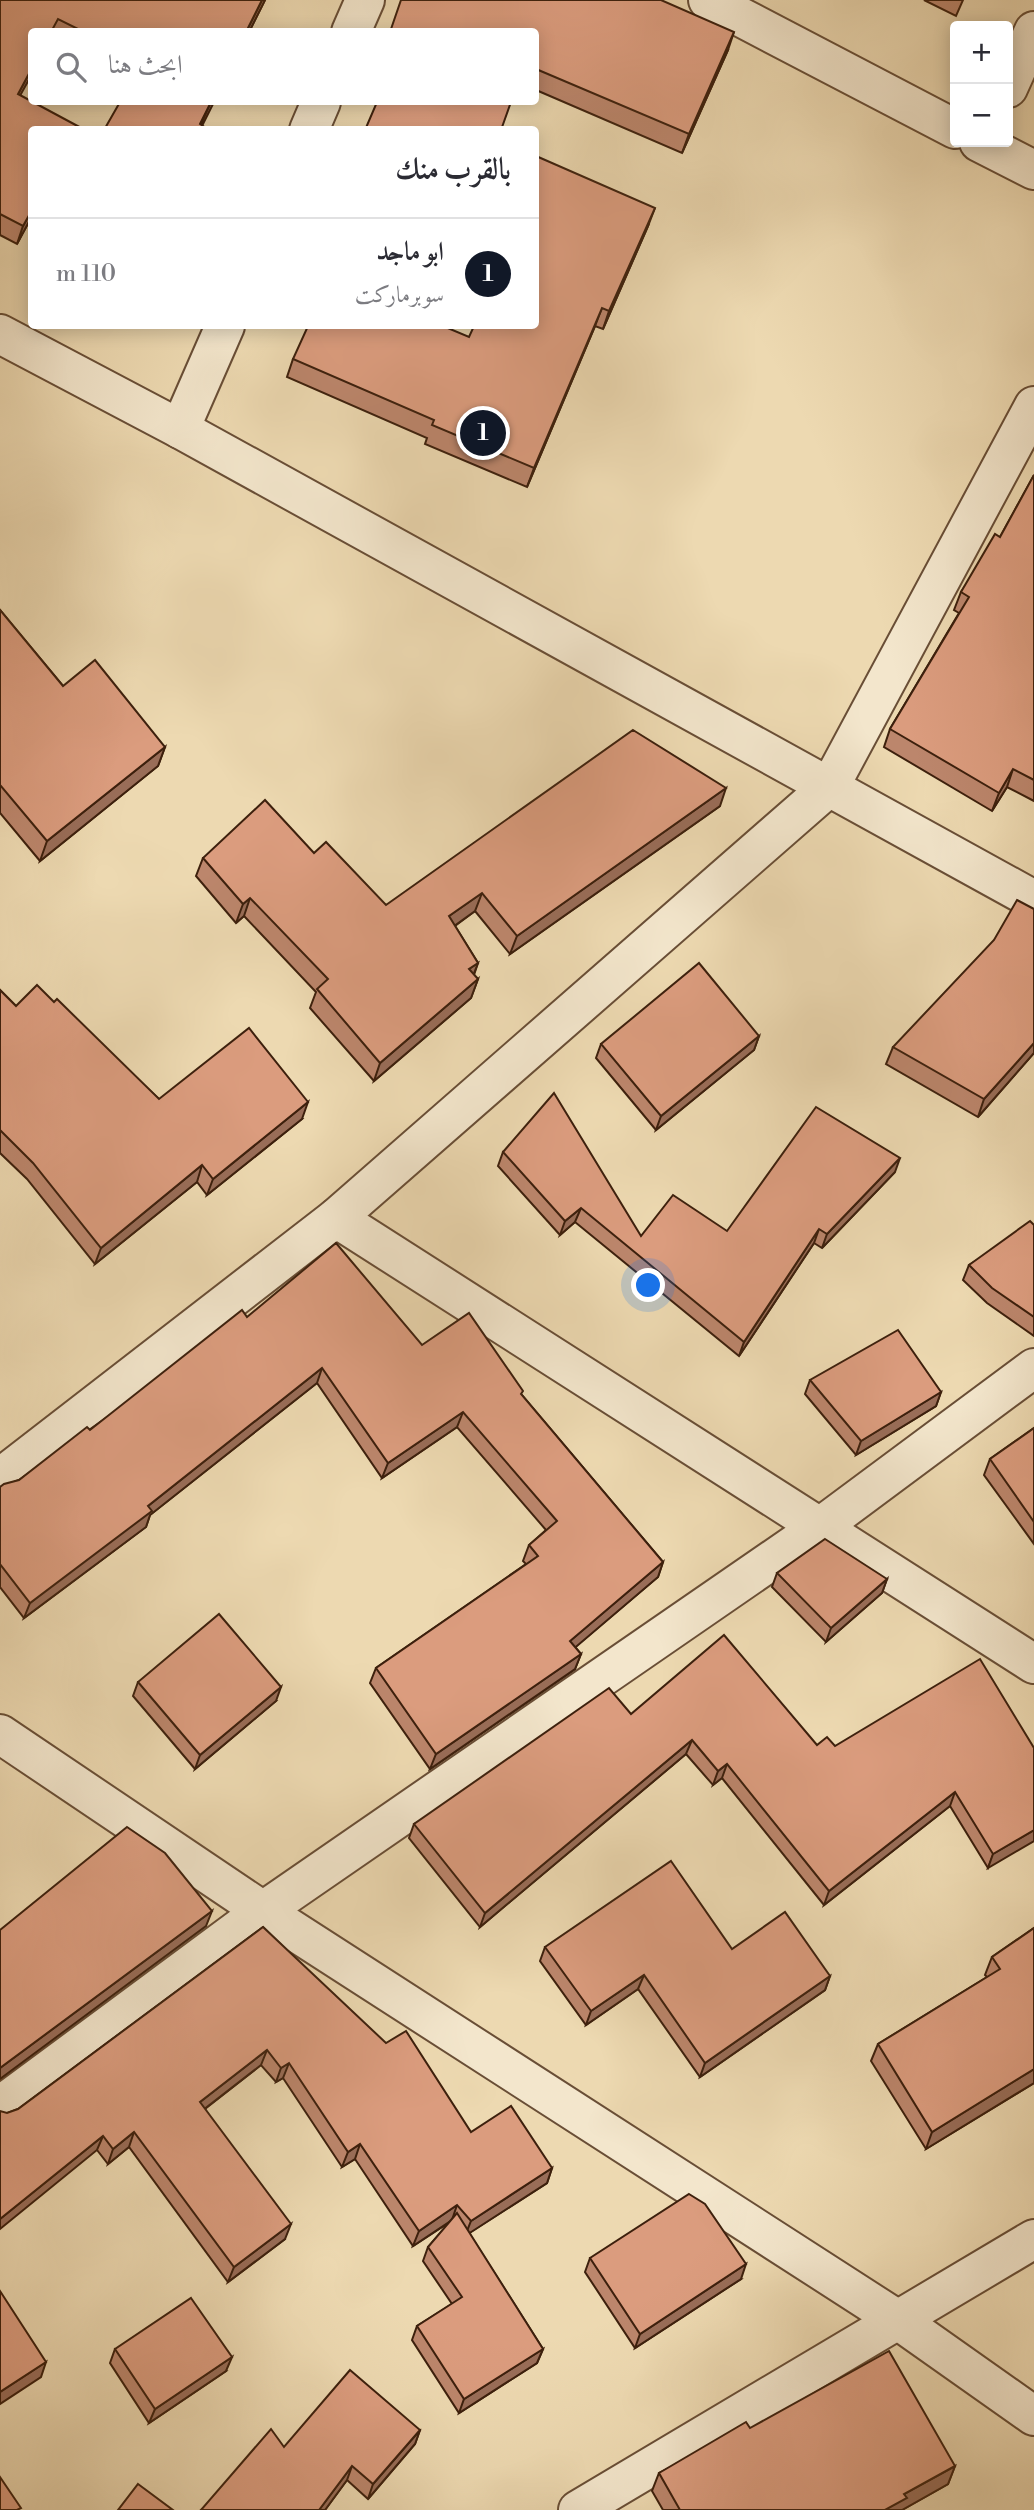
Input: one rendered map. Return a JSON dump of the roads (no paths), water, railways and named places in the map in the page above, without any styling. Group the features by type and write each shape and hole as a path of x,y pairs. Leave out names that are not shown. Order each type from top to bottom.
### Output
{"street":[{"path":"353,28 365,0"},
{"path":"708,0 950,126"},
{"path":"1010,84 1034,31"},
{"path":"311,126 320,105"},
{"path":"990,147 1034,170"},
{"path":"180,429 224,329"},
{"path":"4,342 180,429 1034,900"},
{"path":"0,1478 336,1218 830,786 1034,406"},
{"path":"336,1218 1034,1664"},
{"path":"0,2106 263,1911 820,1527 1034,1368"},
{"path":"0,1734 263,1911 898,2320 1034,2416"},
{"path":"578,2510 1034,2239"}],"place":[{"name":"ابو ماجد","path":"483,433"}]}
